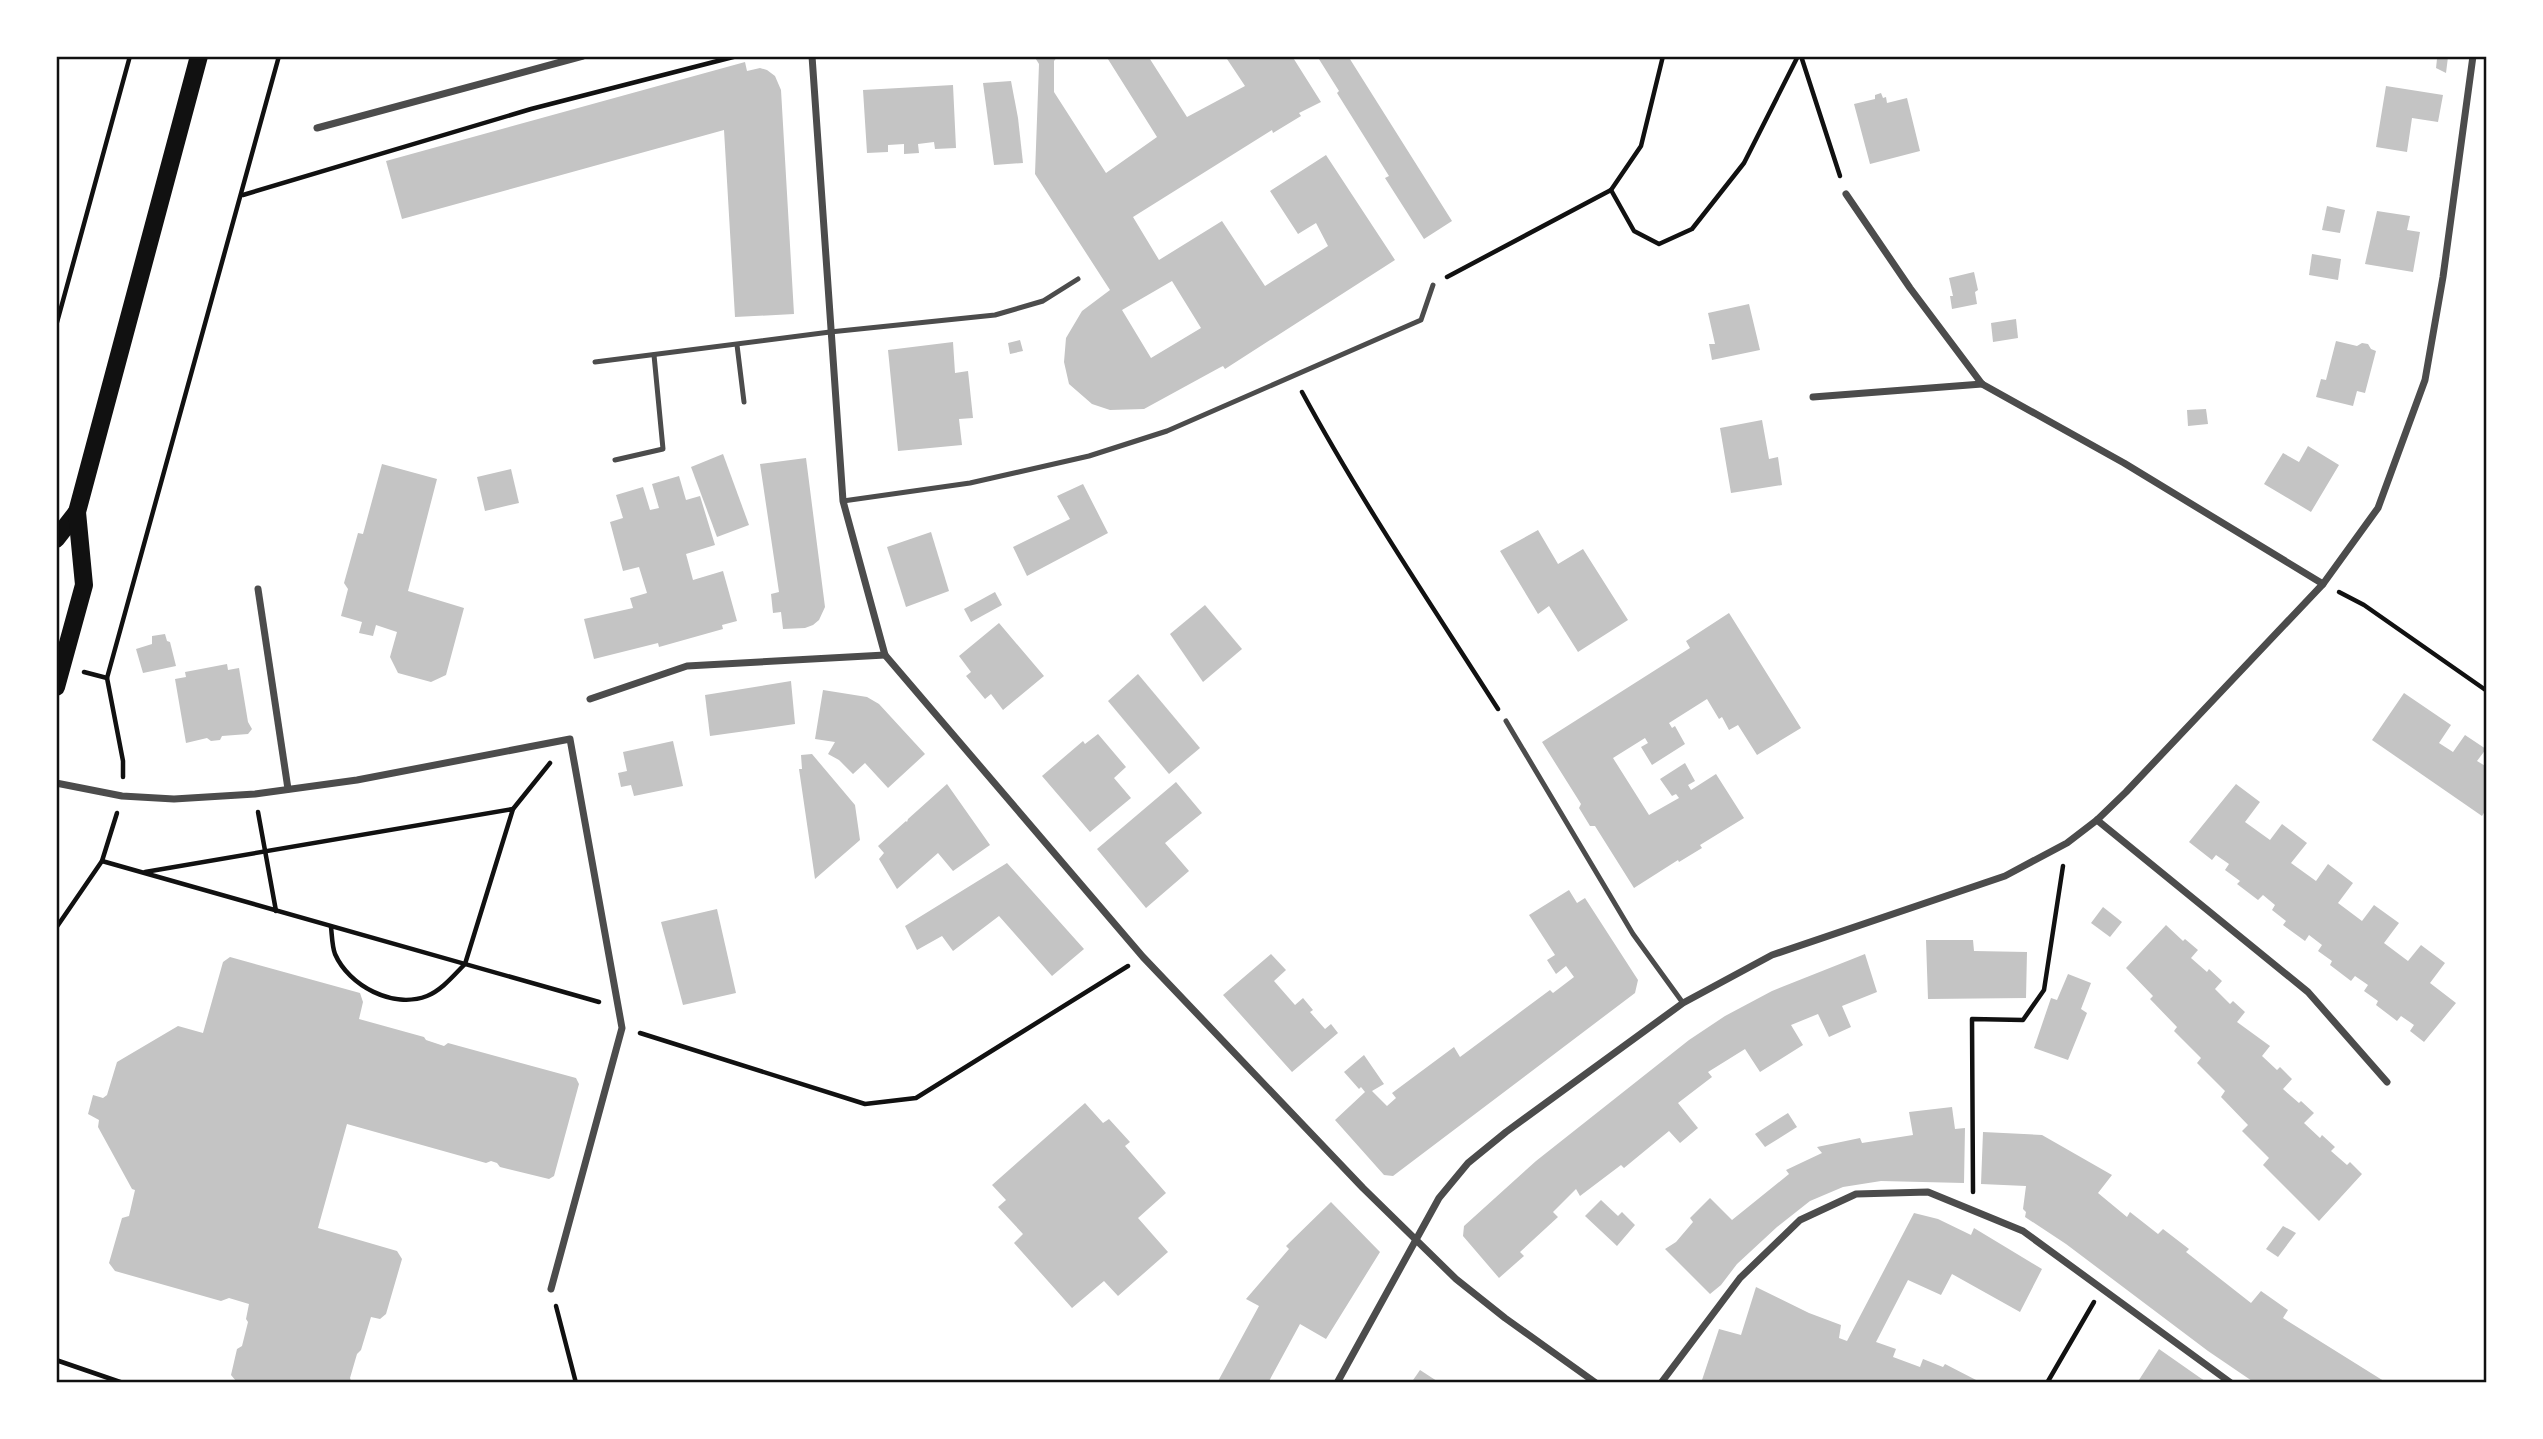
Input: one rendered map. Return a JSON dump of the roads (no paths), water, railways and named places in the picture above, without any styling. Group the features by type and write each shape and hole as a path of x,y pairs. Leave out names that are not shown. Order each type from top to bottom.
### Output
{"main road":[{"path":"56,687 84,585 77,512 199,56"},
{"path":"56,538 77,512"}],"street":[{"path":"317,128 583,56"},
{"path":"812,56 843,501 885,655 1143,957 1363,1188 1456,1279 1596,1383"},
{"path":"1337,1383 1415,1237 1439,1198 1468,1163 1506,1132 1683,1003 1772,955 2005,876 2067,843 2097,820 2323,584 2378,508 2425,380 2444,277 2473,56"},
{"path":"1846,194 1910,288 1982,384 2124,463 2323,584"},
{"path":"1813,397 1982,384"},
{"path":"258,589 288,789"},
{"path":"590,699 687,666 885,655"},
{"path":"56,783 122,796 161,798 255,794 357,780 570,739 622,1028 551,1289"},
{"path":"2097,820 2308,992 2387,1082"},
{"path":"1661,1383 1740,1278 1800,1220 1856,1194 1928,1192 2023,1231 2231,1383"}],"lane":[{"path":"595,362 996,314 1042,301 1078,279"},
{"path":"843,501 970,483 1088,456 1167,431 1421,320 1433,285"},
{"path":"737,345 744,402"},
{"path":"615,460 663,449 654,355"},
{"path":"1506,721 1633,934 1683,1003"}]}
